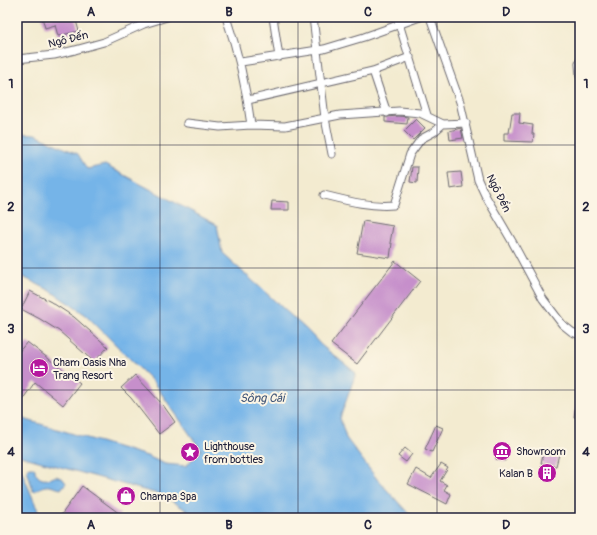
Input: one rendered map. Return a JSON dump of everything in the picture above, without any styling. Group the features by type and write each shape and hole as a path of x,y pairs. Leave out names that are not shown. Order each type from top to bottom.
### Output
{"street":[{"name":"Ngô Đến","path":"17,59 54,55 76,50 104,42 144,24 167,17"},
{"path":"226,17 241,62 248,100 250,125"},
{"path":"273,17 279,57"},
{"path":"313,17 325,118 332,154"},
{"path":"241,62 317,51 342,44 398,20 420,17"},
{"name":"Ngô Đến","path":"430,17 460,102 478,180 485,195 543,299 562,324 572,332 580,335"},
{"path":"398,20 427,116"},
{"path":"248,100 373,71 410,57"},
{"path":"580,61 580,76"},
{"path":"373,71 387,113"},
{"path":"187,123 220,127 250,125 285,126 340,116 413,112 420,113 443,124 466,124"},
{"path":"324,195 363,204 382,206 394,204 410,154 421,139 434,132 443,124"}],"water":[{"name":"Sông Cái","path":"17,134 35,135 78,154 87,169 105,165 217,225 222,253 307,330 321,345 356,373 340,418 346,438 377,479 408,513 417,518 199,518 162,495 17,455 17,417 147,456 165,464 186,466 201,450 154,383 86,315 49,290 17,274"},
{"path":"17,460 41,518 17,518"},
{"path":"29,467 35,469 36,474 41,479 49,479 56,476 63,479 66,483 61,489 48,486 33,491 27,470"}],"building":[{"path":"42,17 75,17 79,31 58,36 55,25 45,28"},
{"path":"512,113 520,113 519,123 533,125 533,142 504,141 504,133 509,133"},
{"path":"385,117 408,117 407,124 385,122"},
{"path":"416,119 425,128 413,140 404,131"},
{"path":"461,128 463,138 450,140 449,131"},
{"path":"412,167 418,167 417,183 410,182"},
{"path":"461,172 463,187 450,189 448,173"},
{"path":"272,201 289,202 289,210 271,210"},
{"path":"363,221 393,226 390,243 392,243 390,258 357,253"},
{"path":"395,261 420,281 357,364 331,344"},
{"path":"30,291 51,302 74,317 108,347 94,362 59,331 21,309"},
{"name":"Cham Oasis Nha Trang Resort","path":"27,342 80,383 63,405 35,382 17,407 17,354"},
{"path":"135,375 163,405 175,422 159,434 131,398 121,388"},
{"path":"577,397 580,398 580,418 574,417"},
{"path":"436,425 443,428 432,452 425,449"},
{"name":"Showroom","path":"499,446 508,448 505,461 496,459"},
{"path":"405,448 412,454 406,462 398,456"},
{"path":"544,450 559,454 556,466 552,466 550,477 543,476 545,464 541,463"},
{"path":"441,464 448,468 440,481 447,485 444,490 451,494 447,504 408,484 416,469 431,478"},
{"path":"82,486 120,514 117,518 59,518"}],"place":[{"name":"Cham Oasis Nha Trang Resort","path":"39,368"},
{"name":"Showroom","path":"502,451"},
{"name":"Lighthouse from bottles","path":"190,452"},
{"name":"Kalan B","path":"547,473"},
{"name":"Champa Spa","path":"126,496"}]}
